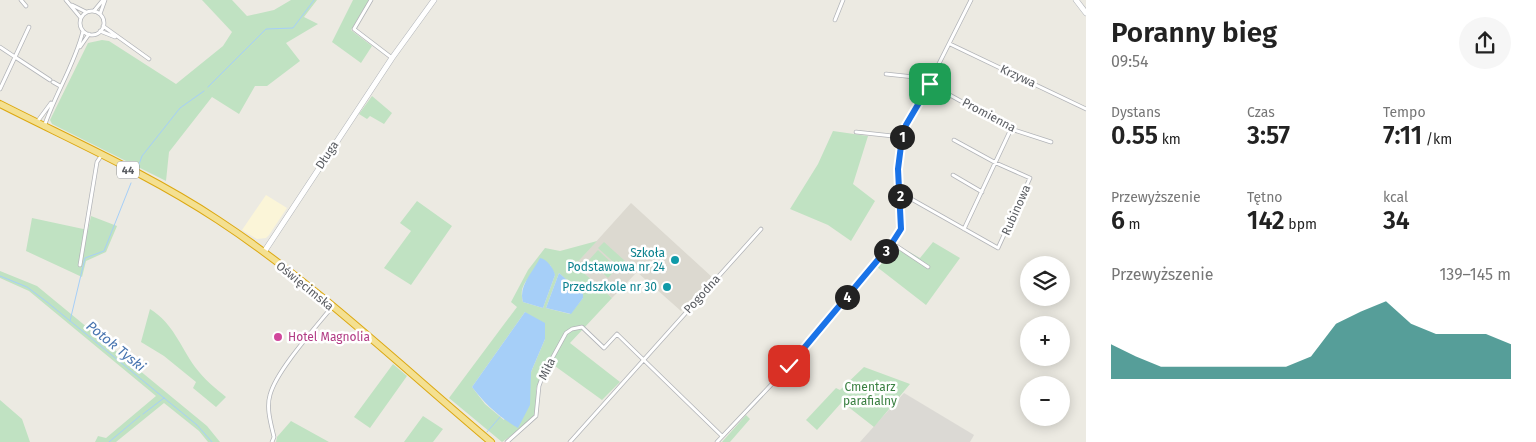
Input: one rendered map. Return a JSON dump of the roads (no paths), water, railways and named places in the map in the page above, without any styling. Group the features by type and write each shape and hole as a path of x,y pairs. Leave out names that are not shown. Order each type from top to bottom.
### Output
{"highway":[{"name":"Oświęcimska","path":"0,104 199,208 264,252 491,442"}],"street":[{"path":"21,0 26,6"},
{"path":"94,11 104,0"},
{"path":"104,0 100,14 103,26 149,59"},
{"path":"371,0 354,29 392,58"},
{"name":"Długa","path":"264,252 392,58 434,0"},
{"path":"835,20 843,0"},
{"path":"717,442 789,366 892,243 901,229 898,160 902,138 906,125 933,79 971,0"},
{"path":"1076,0 1086,13"},
{"path":"68,2 86,12 94,11 100,14"},
{"path":"68,2 81,18"},
{"path":"86,12 81,18 80,25 83,31 90,34"},
{"path":"100,31 103,26"},
{"path":"0,89 30,27"},
{"path":"78,50 83,31"},
{"path":"44,126 53,100 78,50 90,34 100,31 118,38"},
{"name":"Krzywa","path":"950,44 1086,109"},
{"path":"0,47 60,86"},
{"path":"886,74 933,79"},
{"name":"Promienna","path":"930,84 1011,129 1051,142"},
{"path":"36,123 53,100"},
{"path":"900,195 906,196 964,229 1011,129"},
{"path":"856,132 902,138"},
{"name":"Rubinowa","path":"954,140 996,163 1030,178 998,248 964,229"},
{"path":"80,265 97,162 101,156"},
{"path":"953,175 982,192"},
{"name":"Pogodna","path":"570,442 761,229"},
{"path":"892,243 928,268"},
{"path":"272,442 274,437 268,405 270,394 292,356 332,307"},
{"name":"Miła","path":"507,442 536,416 539,386 566,333 582,328 604,348 617,334 644,358"},
{"path":"644,358 722,436"}],"water":[{"path":"540,258 550,265 555,275 543,308 523,302 522,296 524,285"},
{"path":"559,273 583,294 583,298 571,314 546,308"},
{"path":"525,312 545,323 545,339 531,372 530,405 518,428 493,410 472,387"}],"waterway":[{"path":"208,87 266,29 293,28 314,0"},
{"path":"138,167 142,156 180,108 204,91"},
{"path":"70,321 85,258 104,251 131,183"},
{"name":"Potok Tyski","path":"0,276 27,287 47,302 197,425 212,442"},
{"path":"143,414 164,398"},
{"path":"109,442 140,416"},
{"path":"487,432 500,417"}],"place":[{"name":"Szkoła Podstawowa nr 24","path":"675,260"},
{"name":"Przedszkole nr 30","path":"667,287"},
{"name":"Hotel Magnolia","path":"278,337"}],"park label":[{"name":"Cmentarz parafialny","path":"870,394"}]}
